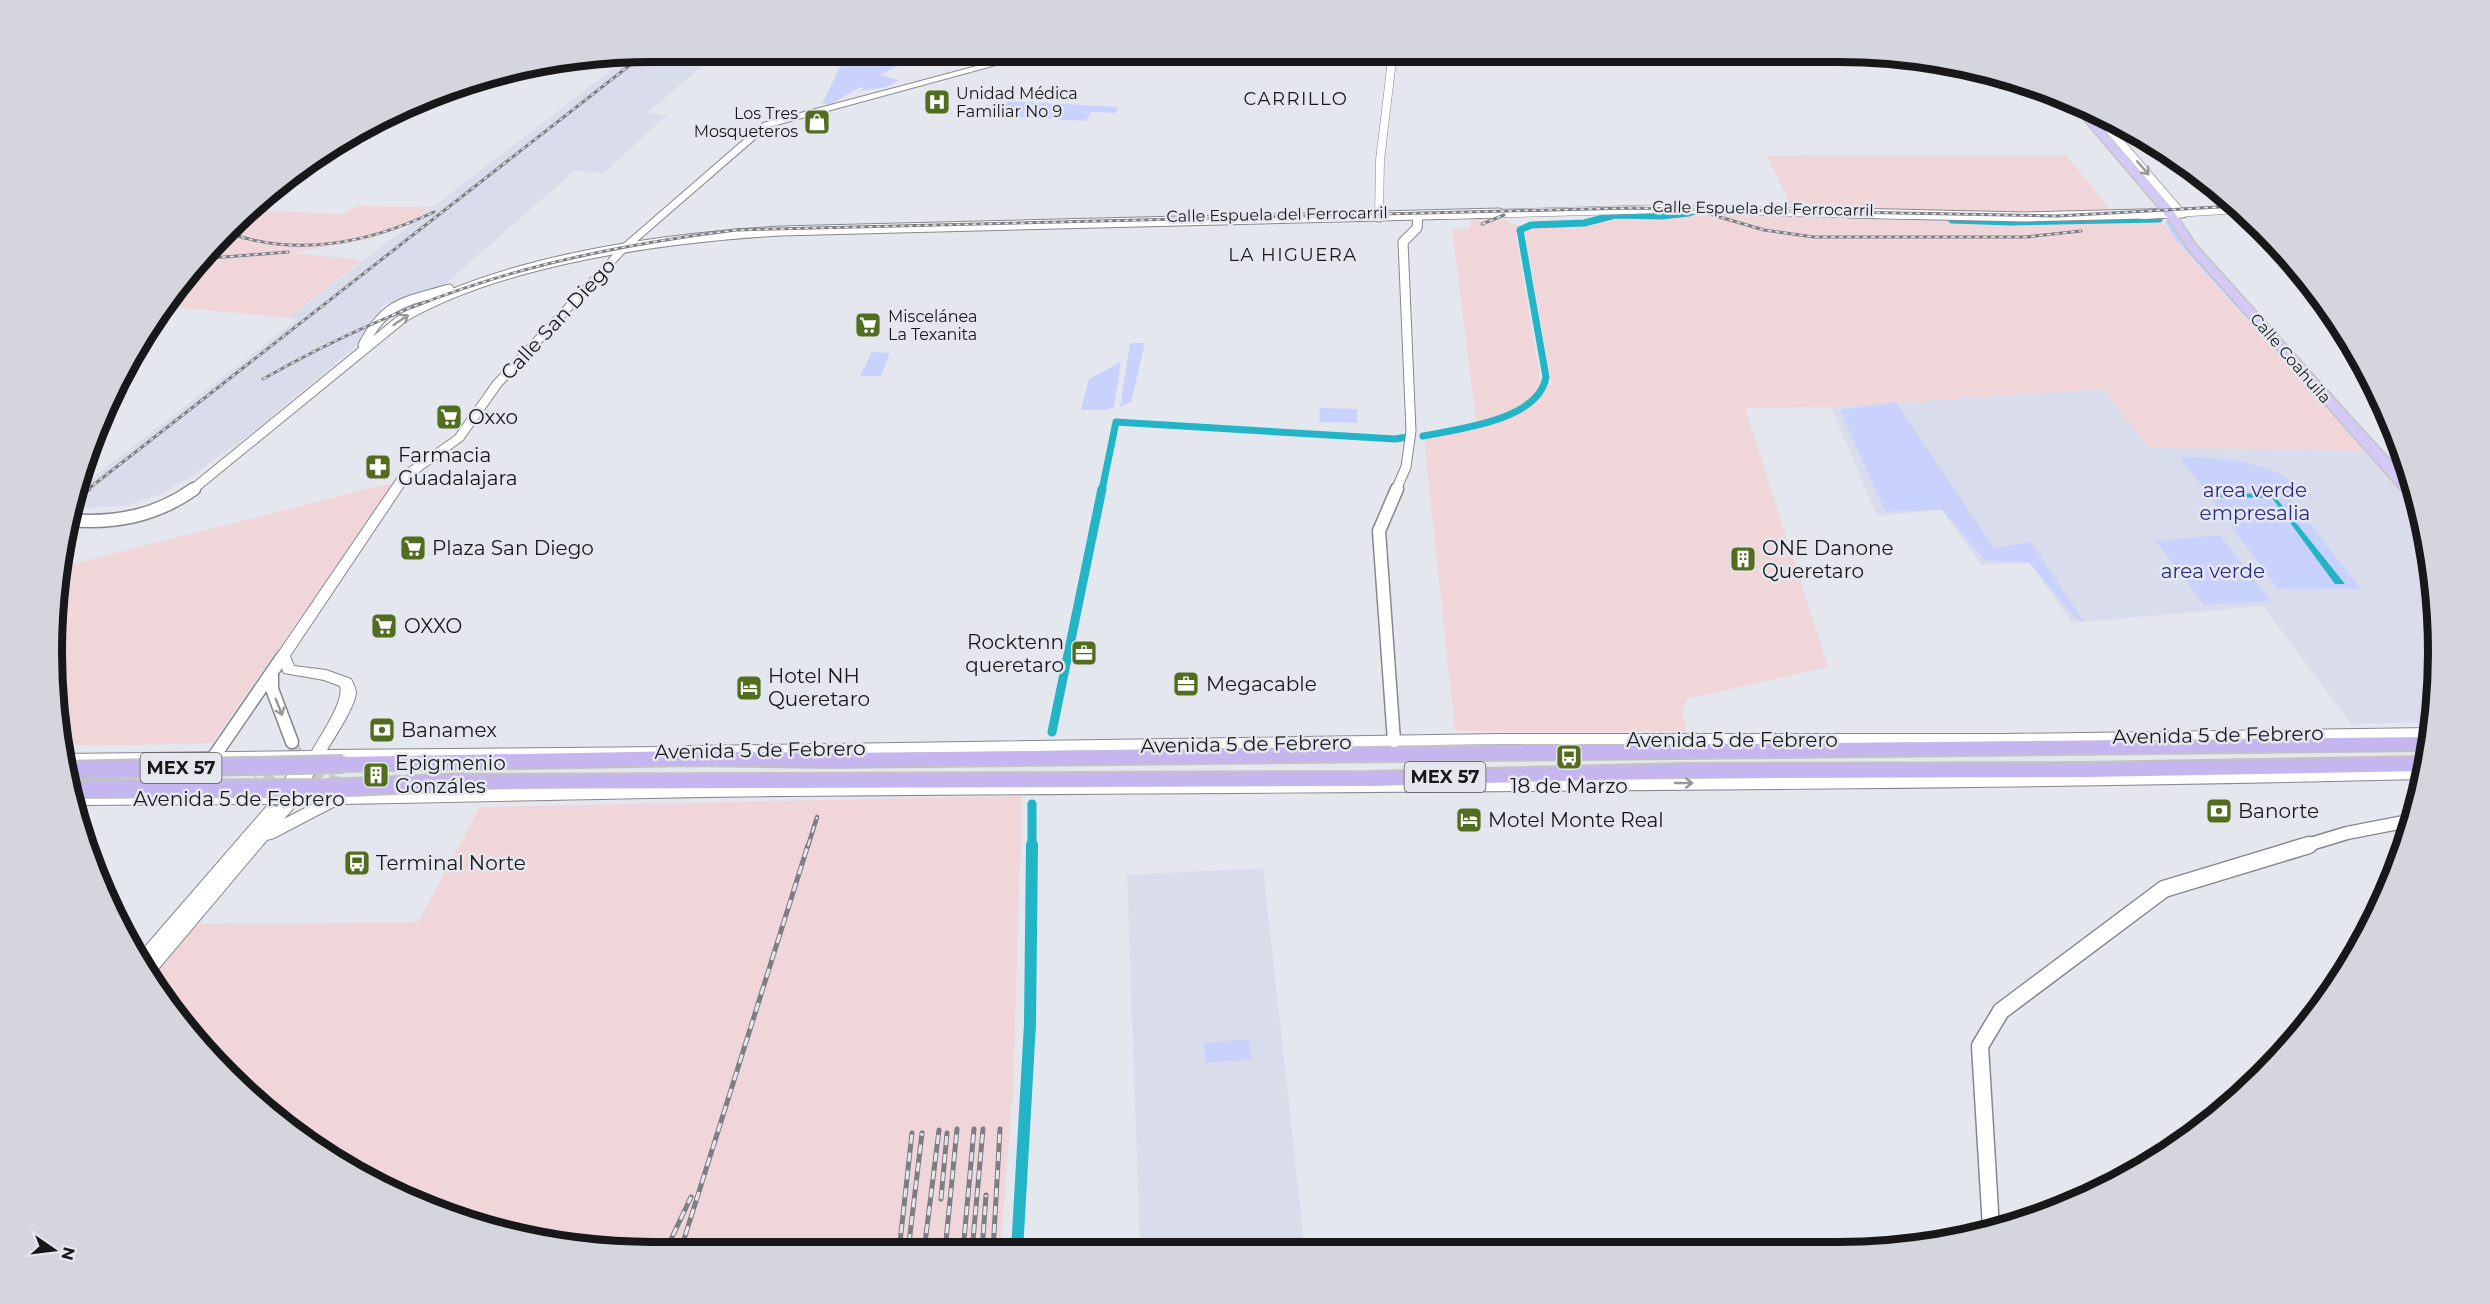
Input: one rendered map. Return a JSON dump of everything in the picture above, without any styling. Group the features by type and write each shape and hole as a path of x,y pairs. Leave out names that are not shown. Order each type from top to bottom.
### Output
{"highway":[{"path":"2170,745 2239,735"},
{"path":"1903,739 1982,747"},
{"name":"Avenida 5 de Febrero","path":"74,771 690,758 831,760 2421,743"},
{"path":"690,758 769,751"},
{"name":"Avenida 5 de Febrero","path":"78,789 327,788 465,783 1371,779 1685,771 2417,764"},
{"path":"2185,779 2224,767"},
{"path":"1974,770 2056,780"},
{"path":"706,782 786,790"}],"main road":[{"name":"Calle San Diego","path":"283,656 404,477 459,438 497,384 628,245 766,125 1004,62"},
{"path":"2087,117 2173,211"},
{"name":"Calle Coahuila","path":"2173,211 2199,246 2324,386 2397,464"},
{"name":"Calle Coahuila","path":"2173,211 2206,262 2404,484"},
{"path":"152,966 281,805 312,754 329,733 344,706 349,692 346,683 326,675 289,670 283,656"},
{"name":"Avenida 5 de Febrero","path":"72,759 215,755 769,751 1394,741 1903,739 2422,733"},
{"name":"Avenida 5 de Febrero","path":"81,799 281,805 338,798 786,790 1346,788 2185,779 2416,773"},
{"path":"254,840 338,798"},
{"path":"147,956 281,805"}],"street":[{"path":"1379,214 1380,160 1391,62"},
{"path":"2105,125 2173,211 2228,209"},
{"name":"Calle Espuela del Ferrocarril","path":"1379,214 1418,216 1663,209 2025,217 2173,211 2224,205"},
{"name":"Calle Espuela del Ferrocarril","path":"355,356 377,319 400,304 538,261 628,245 710,236 780,231 1662,206 2022,213 2173,211"},
{"path":"1394,741 1379,531 1386,508 1403,476 1409,451 1411,431 1403,242 1417,228 1418,216"},
{"name":"Calle Espuela del Ferrocarril","path":"77,521 91,523 128,520 168,506 200,485 394,324 425,306 536,267 628,245"},
{"name":"Calle San Diego","path":"215,755 283,656"},
{"path":"272,671 272,689 292,742"},
{"path":"72,759 232,761"},
{"path":"398,791 545,790 590,795"},
{"path":"1991,1222 1980,1046 2001,1011 2164,889 2347,833 2403,822"},
{"path":"149,961 254,840"}],"shaded area":[{"path":"707,62 647,113 667,115 604,173 574,171 444,285 384,305 354,348 248,436 190,477 161,494 129,505 87,508 78,515 87,482 296,320 289,318 620,63"},
{"path":"2066,155 2110,209 1990,212 1791,206 1767,156"},
{"path":"357,206 432,207 408,225 369,239 291,253 362,260 289,318 174,307 234,234 260,210 342,214"},
{"path":"1730,214 1992,221 2160,219 2177,242 2365,451 2148,447 2104,389 1831,407 1745,408 1828,667 1687,699 1682,712 1686,731 1455,731 1424,438 1477,430 1452,229 1470,229 1471,215 1492,215 1518,226 1516,236 1541,384 1552,385 1525,233 1527,230 1566,224 1579,225 1612,216 1643,215 1657,218"},
{"path":"2104,389 2149,447 2365,451 2408,497 2417,537 2427,613 2427,691 2424,722 2351,724 2263,606 2072,623 2030,563 1981,565 1942,510 1877,516 1831,407"},
{"path":"387,484 393,486 212,743 69,745 63,691 62,652 63,613 69,565"},
{"path":"2211,493 2273,494 2345,584 2335,584 2272,498 2214,497"},
{"path":"1022,796 1013,1091 1001,1242 613,1241 537,1231 462,1211 391,1182 324,1143 293,1120 234,1070 184,1011 156,972 197,924 418,922 480,807"},
{"path":"1263,868 1304,1242 1140,1242 1127,875"}],"green space":[{"path":"848,62 905,62 880,75 899,80 886,87 860,91 864,88 860,87 831,104 822,104 840,67"},
{"path":"1008,101 1118,107 1116,113 1091,112 1086,121 999,116"},
{"path":"2091,118 2098,122 2177,215 2232,213 2178,216 2193,241 2290,351 2398,466 2407,494 2174,238 2165,222 2174,216"},
{"path":"1130,343 1145,343 1131,402 1120,407"},
{"path":"872,352 890,353 881,376 860,376"},
{"path":"1121,362 1114,407 1107,410 1081,410 1089,379"},
{"path":"1896,402 1994,548 2031,542 2084,622 2076,619 2030,563 1985,560 1942,510 1885,511 1840,410"},
{"path":"1320,408 1357,409 1357,423 1319,422"},
{"name":"area verde empresalia","path":"2180,457 2251,464 2284,476 2299,486 2313,498 2290,498 2361,589 2278,589"},
{"name":"area verde","path":"2220,535 2271,601 2204,605 2156,541"},
{"path":"1249,1039 1251,1059 1205,1063 1204,1043"}],"waterway":[{"path":"1675,215 1699,212"},
{"path":"1423,436 1495,420 1513,413 1529,403 1540,392 1546,377 1520,230 1531,225 1584,223 1615,215 1661,216 1689,213"},
{"path":"1952,220 2011,222 2159,219"},
{"path":"1102,490 1116,422 1395,439 1408,437"},
{"path":"1052,732 1102,489"},
{"path":"1032,804 1032,845"},
{"path":"1018,1242 1030,1024 1032,845"}],"tunnel":[{"path":"292,742 300,759 311,770 343,784"},
{"path":"250,766 272,783 275,801 267,820"}],"railway":[{"path":"87,490 633,62"},
{"path":"263,379 378,321 492,279 609,250 736,230 1631,208 2057,216 2225,207"},
{"path":"234,234 278,244 331,243 384,232 434,212"},
{"path":"1706,213 1764,230 1814,237 2026,237 2081,231"},
{"path":"1482,224 1504,215"},
{"path":"213,258 288,252"},
{"path":"84,493 89,489"},
{"path":"808,846 817,817"},
{"path":"683,1242 808,845"},
{"path":"946,1242 957,1129"},
{"path":"964,1242 974,1129"},
{"path":"973,1242 983,1129"},
{"path":"994,1242 1000,1129"},
{"path":"925,1242 939,1130"},
{"path":"900,1242 912,1133"},
{"path":"909,1242 922,1133"},
{"path":"941,1199 947,1133"},
{"path":"983,1242 986,1195"},
{"path":"670,1242 691,1197"}],"place":[{"name":"Unidad Médica Familiar No 9","path":"937,102"},
{"name":"Los Tres Mosqueteros","path":"817,122"},
{"name":"Miscelánea La Texanita","path":"868,325"},
{"name":"Oxxo","path":"449,417"},
{"name":"Farmacia Guadalajara","path":"378,467"},
{"name":"Plaza San Diego","path":"413,548"},
{"name":"ONE Danone Queretaro","path":"1743,559"},
{"name":"OXXO","path":"384,626"},
{"name":"Rocktenn queretaro","path":"1084,653"},
{"name":"Megacable","path":"1186,684"},
{"name":"Hotel NH Queretaro","path":"749,688"},
{"name":"Banamex","path":"382,730"},
{"name":"18 de Marzo","path":"1569,757"},
{"name":"Epigmenio Gonzáles","path":"376,775"},
{"name":"Banorte","path":"2219,811"},
{"name":"Motel Monte Real","path":"1469,820"},
{"name":"Terminal Norte","path":"357,863"}],"district":[{"name":"CARRILLO","path":"1296,99"},
{"name":"LA HIGUERA","path":"1293,255"}]}
